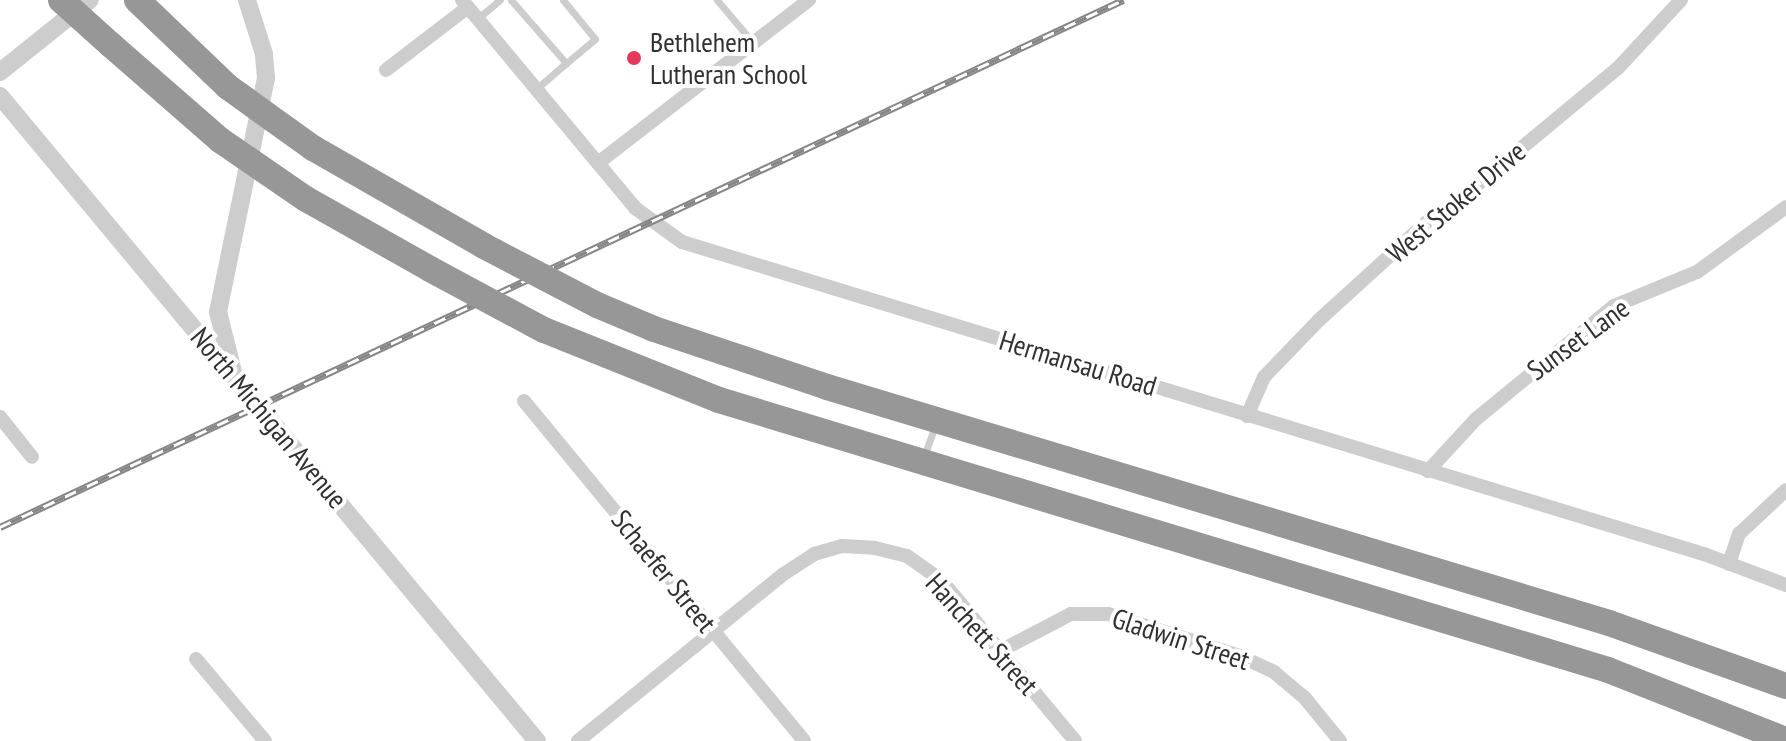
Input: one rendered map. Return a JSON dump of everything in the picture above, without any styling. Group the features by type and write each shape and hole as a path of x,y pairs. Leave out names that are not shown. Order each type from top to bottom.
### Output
{"highway":[{"path":"61,0 220,140 306,199 544,330 719,400 1608,670 1786,740"},
{"path":"144,7 228,87 313,148 484,246 597,305 654,329 937,420 1609,623 1786,686"}],"street":[{"path":"0,72 90,0"},
{"path":"234,374 218,312 266,78 264,54 247,0"},
{"path":"598,163 809,0"},
{"name":"West Stoker Drive","path":"1247,416 1264,377 1319,320 1431,218 1460,199 1618,68 1681,0"},
{"path":"386,70 469,9"},
{"name":"Hermansau Road","path":"469,9 635,208 682,242 703,251 1729,564 1786,585"},
{"name":"North Michigan Avenue","path":"0,96 537,741"},
{"name":"Sunset Lane","path":"1428,471 1476,419 1614,306 1697,272 1786,207"},
{"path":"190,326 218,312"},
{"name":"Schaefer Street","path":"524,401 804,741"},
{"path":"0,417 32,457"},
{"path":"1729,564 1739,534 1786,490"},
{"name":"Hanchett Street","path":"578,741 713,630 814,554 842,546 875,548 907,556 941,580 1075,741"},
{"name":"Gladwin Street","path":"1000,651 1071,614 1108,614 1240,656 1274,672 1304,697 1340,741"},
{"path":"196,659 265,741"}],"lane":[{"path":"469,9 500,0"},
{"path":"511,0 566,63"},
{"path":"536,89 595,39 563,0"},
{"path":"717,0 754,45"},
{"path":"922,464 937,420"}],"railway":[{"path":"0,527 1123,0"}],"place":[{"name":"Bethlehem Lutheran School","path":"634,58"}]}
